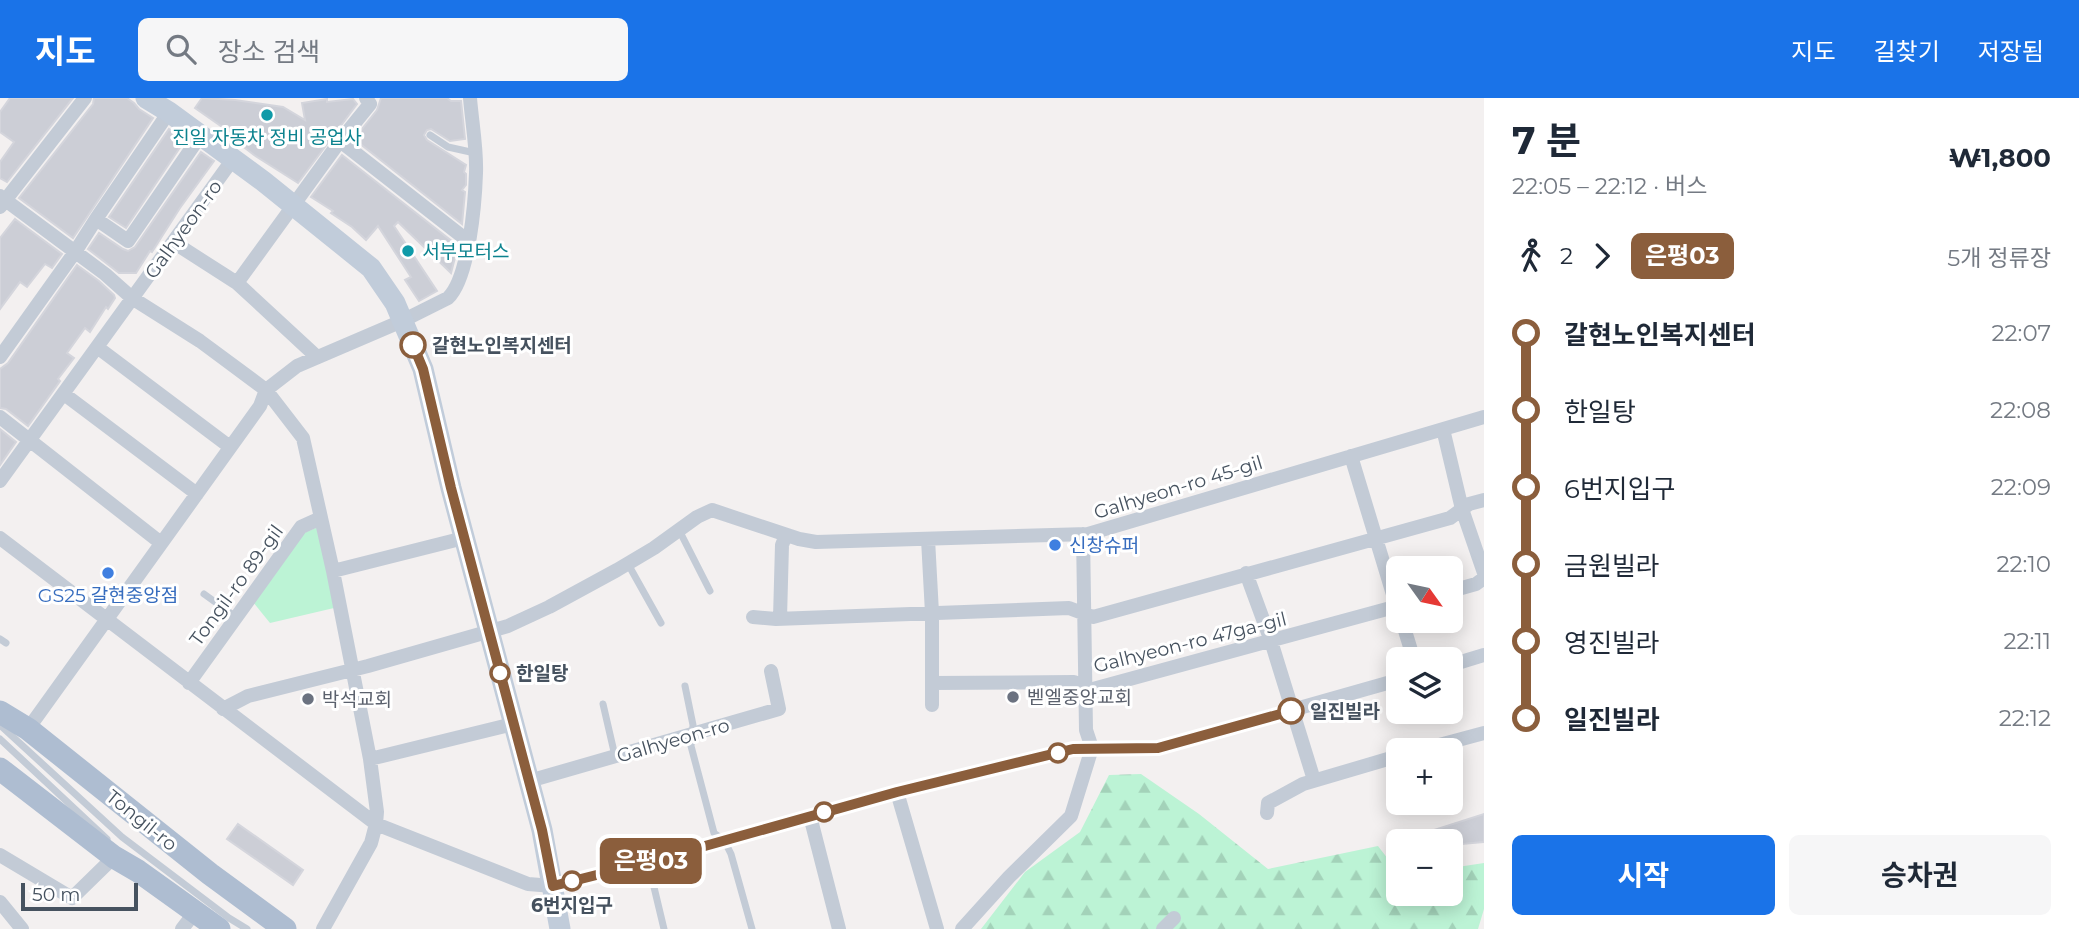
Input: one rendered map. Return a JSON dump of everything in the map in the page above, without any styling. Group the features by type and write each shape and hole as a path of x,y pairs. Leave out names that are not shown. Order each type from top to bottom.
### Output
{"main road":[{"name":"Galhyeon-ro","path":"146,98 233,159 371,268 405,320 423,369 464,538 542,830 560,929"},
{"name":"Tongil-ro","path":"0,712 28,729 210,874 285,929"},
{"path":"0,769 114,857 138,871 189,921 219,929"}],"street":[{"path":"85,98 2,201 105,274 132,298 201,341 266,390 303,438 333,571 370,759 377,812 371,843 323,929"},
{"path":"237,284 340,141 370,104 366,98"},
{"path":"28,729 260,406 266,390 297,366 405,320 453,294 466,259 477,172 470,98"},
{"path":"0,357 75,252 169,112"},
{"path":"96,219 128,241 200,136"},
{"path":"340,141 468,241"},
{"name":"Galhyeon-ro","path":"0,481 233,159"},
{"path":"173,242 237,284 317,357"},
{"path":"97,347 230,447"},
{"path":"64,394 197,494"},
{"name":"Galhyeon-ro 45-gil","path":"489,632 549,607 628,564 697,517 712,510 786,535 816,542 1083,534 1484,416"},
{"path":"0,417 161,543"},
{"path":"1443,429 1462,509 1484,576 1476,584 1463,588"},
{"path":"1351,456 1386,570"},
{"path":"753,617 1069,608 1093,617 1450,517 1469,504 1484,500"},
{"name":"Tongil-ro 89-gil","path":"188,683 301,527 321,518"},
{"path":"962,929 1009,877 1071,816 1093,748 1086,730 1083,534"},
{"path":"780,618 782,545 786,535"},
{"path":"0,538 376,824 528,884 553,886 897,792 1073,749 1158,748 1386,683"},
{"path":"333,571 464,538"},
{"path":"928,539 932,612 932,705"},
{"path":"1246,573 1271,642 1314,780"},
{"name":"Galhyeon-ro 47ga-gil","path":"932,683 1074,682 1093,689 1386,611"},
{"path":"223,709 248,696 489,632"},
{"path":"1463,661 1484,655"},
{"name":"Galhyeon-ro","path":"529,781 779,709 771,671"},
{"path":"370,759 513,724"},
{"path":"1463,739 1484,733"},
{"path":"1266,813 1268,803 1303,784 1386,759"},
{"path":"897,792 937,929"},
{"path":"810,816 839,929"},
{"path":"0,855 72,898 114,857"},
{"path":"0,902 22,929"},
{"path":"1163,929 1174,918"}],"lane":[{"path":"430,135 448,147 475,148"},
{"path":"680,530 710,591"},
{"path":"628,564 661,623"},
{"path":"204,594 236,617"},
{"path":"685,686 693,725 691,746 714,833 724,839 731,854 752,929"},
{"path":"603,704 615,756"},
{"path":"0,725 122,838 247,929"},
{"path":"0,739 96,827 138,871"},
{"path":"648,862 664,929"}],"green space":[{"path":"318,527 334,608 270,623 253,602 304,533"},
{"path":"1141,774 1199,814 1268,869 1378,846 1386,856 1386,906 1463,906 1463,866 1484,863 1484,909 1478,929 981,929 1025,872 1080,832 1109,775"}],"building":[{"path":"10,98 73,98 7,182 0,178 0,162 14,142 0,132 0,112"},
{"path":"94,98 127,98 153,118 73,238 19,198 93,104"},
{"path":"202,98 283,107 305,120 302,103 353,99 357,104 298,183 254,155 223,131 225,129 195,108"},
{"path":"381,98 447,98 461,101 465,139 450,141 431,129 424,135 427,140 466,165 466,185 462,190 465,192 462,224 354,139 377,110"},
{"path":"169,129 185,140 126,228 109,217"},
{"path":"201,152 214,161 136,273 119,273 88,249 99,233 128,251 135,247"},
{"path":"342,155 458,246 451,273 398,222 394,226 437,291 419,301 405,280 411,277 378,226 366,240 331,213 333,211 311,197"},
{"path":"15,219 62,254 52,268 45,264 27,287 20,282 0,309 0,238"},
{"path":"77,265 99,281 115,298 90,332 85,328 67,353 74,358 28,426 6,409 0,408 0,369 8,363"},
{"path":"0,429 16,442 0,465"},
{"path":"1484,814 1484,842 1463,844 1463,829 1437,829"},
{"path":"238,824 303,870 293,885 227,839"}],"bus line":[{"name":"은평03","path":"413,345 423,369 451,488 542,830 553,886 897,792 1073,749 1158,748 1291,711"}],"place":[{"name":"진일 자동차 정비 공업사","path":"267,115"},
{"name":"서부모터스","path":"408,251"},
{"name":"갈현노인복지센터","path":"413,345"},
{"name":"신창슈퍼","path":"1055,545"},
{"name":"GS25 갈현중앙점","path":"108,573"},
{"name":"한일탕","path":"500,673"},
{"name":"벧엘중앙교회","path":"1013,697"},
{"name":"박석교회","path":"308,699"},
{"name":"일진빌라","path":"1291,711"},
{"name":"6번지입구","path":"572,881"}]}
